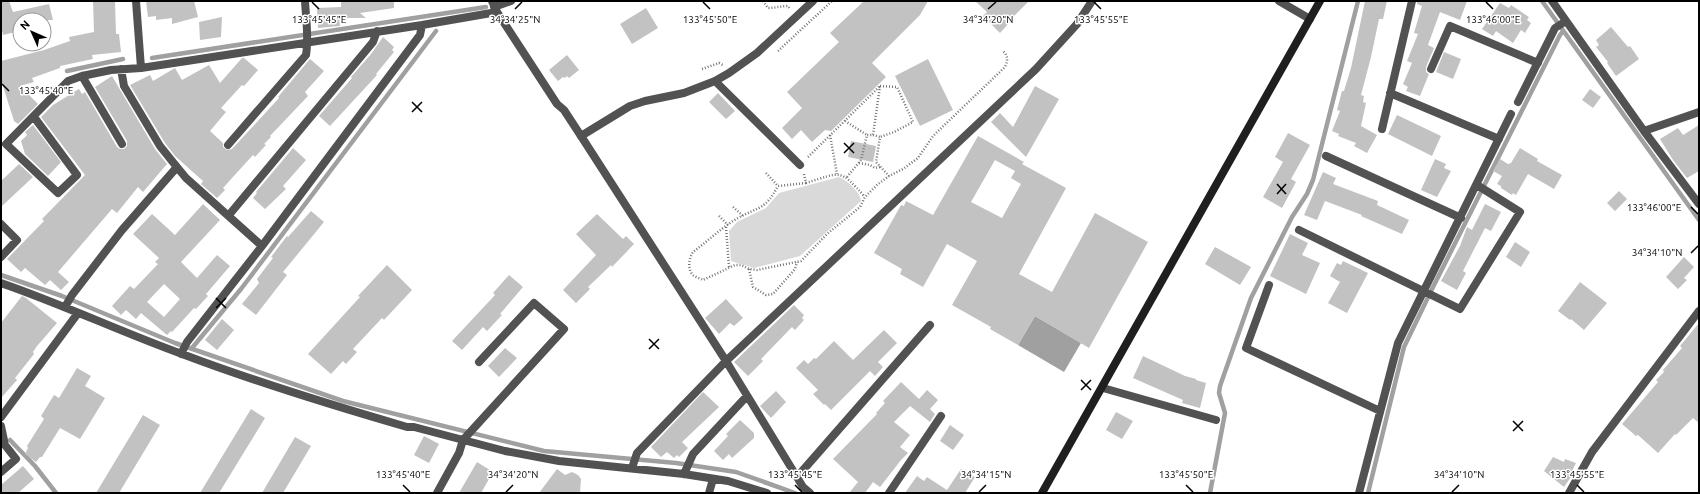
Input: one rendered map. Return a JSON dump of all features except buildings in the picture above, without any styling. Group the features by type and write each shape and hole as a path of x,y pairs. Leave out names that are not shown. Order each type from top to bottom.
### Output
{"street":[{"path":"136,1 141,68"},
{"path":"228,145 306,54 307,36 305,1"},
{"path":"34,117 76,175 58,193 6,144 68,81 82,76 121,69 141,68 307,36 377,31 422,25 495,7 511,1"},
{"path":"581,136 630,106 645,101 684,93 715,81 740,67 757,54 813,1"},
{"path":"634,462 637,453 726,361 1036,69 1077,24 1092,1"},
{"path":"1279,1 1310,19"},
{"path":"1042,493 1320,1"},
{"path":"1382,129 1412,1"},
{"path":"1552,1 1561,24 1699,204"},
{"path":"495,7 557,104 564,110 581,136 726,361 803,488 810,493"},
{"path":"1518,102 1538,63 1561,24"},
{"path":"184,348 420,35 422,25"},
{"path":"1431,69 1450,26 1538,63"},
{"path":"228,215 373,42 377,31"},
{"path":"121,69 124,86 160,146 191,183 262,246"},
{"path":"82,76 122,144"},
{"path":"715,81 800,165"},
{"path":"1390,93 1499,139"},
{"path":"1644,131 1699,112"},
{"path":"1359,493 1398,343 1428,293 1461,218 1480,187 1499,139 1512,114"},
{"path":"1326,156 1461,218"},
{"path":"68,302 122,230 177,167"},
{"path":"1299,230 1460,309 1520,212 1480,187"},
{"path":"1,224 16,240 1,257"},
{"path":"1,282 68,302 78,313 184,348 256,381 407,427 414,427 505,451 559,461 634,462 687,468 713,478 767,493"},
{"path":"1269,285 1246,348 1380,411"},
{"path":"437,493 459,453 463,440 564,330 534,303 480,362"},
{"path":"1569,493 1592,452 1699,312"},
{"path":"1,417 78,313"},
{"path":"796,477 930,325"},
{"path":"1102,388 1216,420"},
{"path":"687,468 693,454 747,396"},
{"path":"889,493 940,416"},
{"path":"1,426 5,445 16,459 1,472"},
{"path":"709,493 713,478"}],"path":[{"path":"763,1 768,8 788,6 792,10"},
{"path":"778,186 772,199 766,205 743,216 727,226 693,252 690,258 690,267 693,275 703,280 735,265 741,265 748,269 757,270 801,261 827,234 860,207 865,197 889,176 918,158 933,136 1005,67 1008,61 1007,55 1003,51"},
{"path":"702,69 719,63 724,65"},
{"path":"806,183 804,169 800,165 880,86 897,87 913,122 894,132 880,137 867,135 845,121"},
{"path":"873,135 880,86"},
{"path":"830,135 837,174"},
{"path":"847,177 859,163 867,135"},
{"path":"880,137 876,162 889,176"},
{"path":"859,163 870,165 875,168 880,167"},
{"path":"766,173 778,186"},
{"path":"778,186 806,183 837,174 847,177 865,197"},
{"path":"733,207 743,216"},
{"path":"719,216 727,226 729,267"},
{"path":"748,269 753,287 766,295 773,294 795,269 797,262"}],"shaded area":[{"path":"839,177 853,187 859,194 861,201 800,256 754,268 731,261 729,231 737,222 766,208 779,193"},
{"path":"1035,316 1081,343 1064,372 1018,345"}],"waterway":[{"path":"1210,493 1225,413 1219,393 1220,386 1251,298 1292,217 1307,194 1313,180 1358,1"},
{"path":"1542,1 1699,220"},
{"path":"152,58 486,7"},
{"path":"192,348 241,289 436,31"},
{"path":"1368,493 1404,347 1563,31"},
{"path":"67,71 123,59"},
{"path":"1,275 62,296 175,343 343,401 544,451 676,463 736,472 795,493"},
{"path":"10,440 35,466 56,493"}]}
